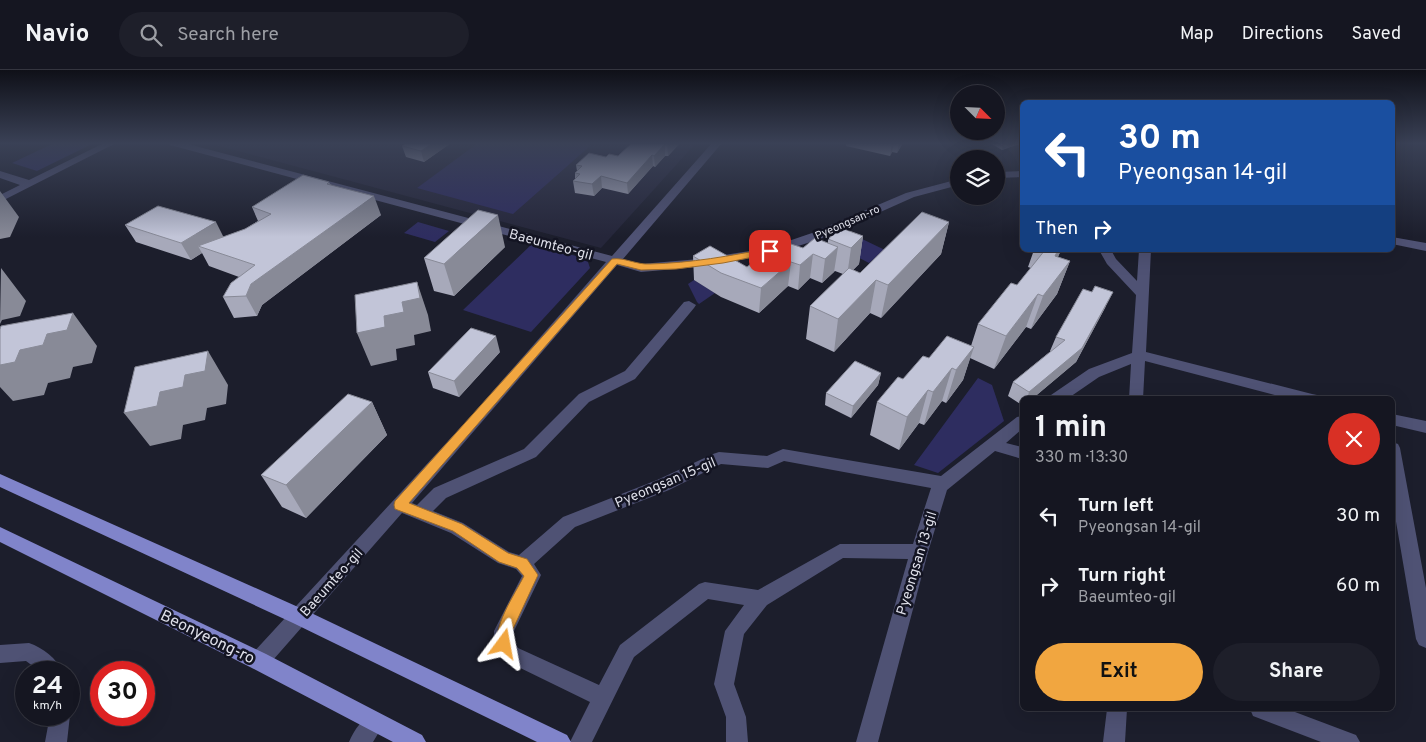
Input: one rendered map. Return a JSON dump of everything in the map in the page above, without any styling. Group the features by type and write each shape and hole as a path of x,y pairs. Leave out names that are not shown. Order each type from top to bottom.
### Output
{"main road":[{"path":"0,480 300,617 560,742"},
{"name":"Beonyeong-ro","path":"0,534 259,661 415,742"}],"street":[{"path":"1,174 29,184"},
{"path":"0,199 48,174"},
{"name":"Baeumteo-gil","path":"259,661 400,505 615,261 291,174"},
{"path":"615,261 689,174"},
{"name":"Pyeongsan-ro","path":"615,261 641,268 653,268 746,256 794,244 840,227 910,195 950,184"},
{"path":"1395,241 1426,246"},
{"path":"1106,252 1111,261 1142,294"},
{"path":"1136,396 1145,252"},
{"path":"420,513 440,493 530,453 584,398 630,375 689,305"},
{"path":"1060,396 1094,373 1139,355 1300,396"},
{"path":"1395,420 1426,427"},
{"path":"942,483 1020,423"},
{"path":"993,445 1020,452"},
{"name":"Pyeongsan 15-gil","path":"522,563 569,522 662,485 719,458 768,462 783,454 942,483"},
{"path":"1395,465 1426,639"},
{"name":"Pyeongsan 13-gil","path":"867,742 919,552 942,483"},
{"path":"400,505 457,528 504,558 522,563 532,575 504,631 504,644 511,654 604,698"},
{"path":"737,742 736,717 724,684 734,631 760,599 840,550 919,552"},
{"path":"581,742 627,651 705,590 760,599"},
{"path":"0,654 29,652 42,661"},
{"path":"1114,742 1117,711"},
{"path":"1265,711 1350,742"},
{"path":"360,742 375,722"},
{"path":"56,742 58,726"}],"shaded area":[{"path":"325,174 668,174 601,248"},
{"path":"435,174 558,174 513,214 417,188"},
{"path":"418,222 449,231 435,242 404,233"},
{"path":"860,238 885,250 869,263 844,250"},
{"path":"532,244 587,259 590,268 531,332 463,310"},
{"path":"694,280 715,293 699,304 688,284"},
{"path":"978,378 992,385 1004,421 938,473 914,465"}],"building":[{"path":"580,174 635,174 627,183 601,176 592,184 573,181"},
{"path":"303,175 329,182 327,184 374,196 251,284 246,296 223,297 231,283 255,265 198,246 245,229 271,214 252,207"},
{"path":"158,206 216,222 181,243 125,225"},
{"path":"478,210 498,215 444,264 424,258"},
{"path":"922,212 949,222 888,285 876,280 838,319 810,306 849,268 860,273"},
{"path":"841,228 863,236 851,248 828,239"},
{"path":"815,238 838,247 825,259 813,254 800,265 791,262 761,288 721,273 693,256 710,246 747,267 768,250 779,254 791,244 803,248"},
{"path":"1043,252 1057,252 1055,256 1070,261 1043,296 1038,294 1006,336 978,324 1011,283 1017,285"},
{"path":"417,282 420,298 402,302 404,312 384,316 385,327 357,333 355,295"},
{"path":"1095,286 1113,292 1082,348 1029,392 1013,382 1065,340 1056,337 1083,289 1092,292"},
{"path":"73,313 67,330 47,334 43,345 20,350 15,362 0,365 1,326"},
{"path":"471,328 496,336 454,381 428,372"},
{"path":"947,336 974,347 956,370 952,368 933,392 928,390 907,417 877,402 898,377 903,379 923,356 929,358"},
{"path":"208,351 205,371 185,375 183,387 160,392 157,406 124,413 135,367"},
{"path":"855,361 881,373 853,406 826,393"},
{"path":"348,394 372,402 286,485 261,475"}],"route":[{"path":"504,644 504,631 532,575 522,563 504,558 457,528 400,505 615,261 641,268 653,268 723,260 770,251"}]}
